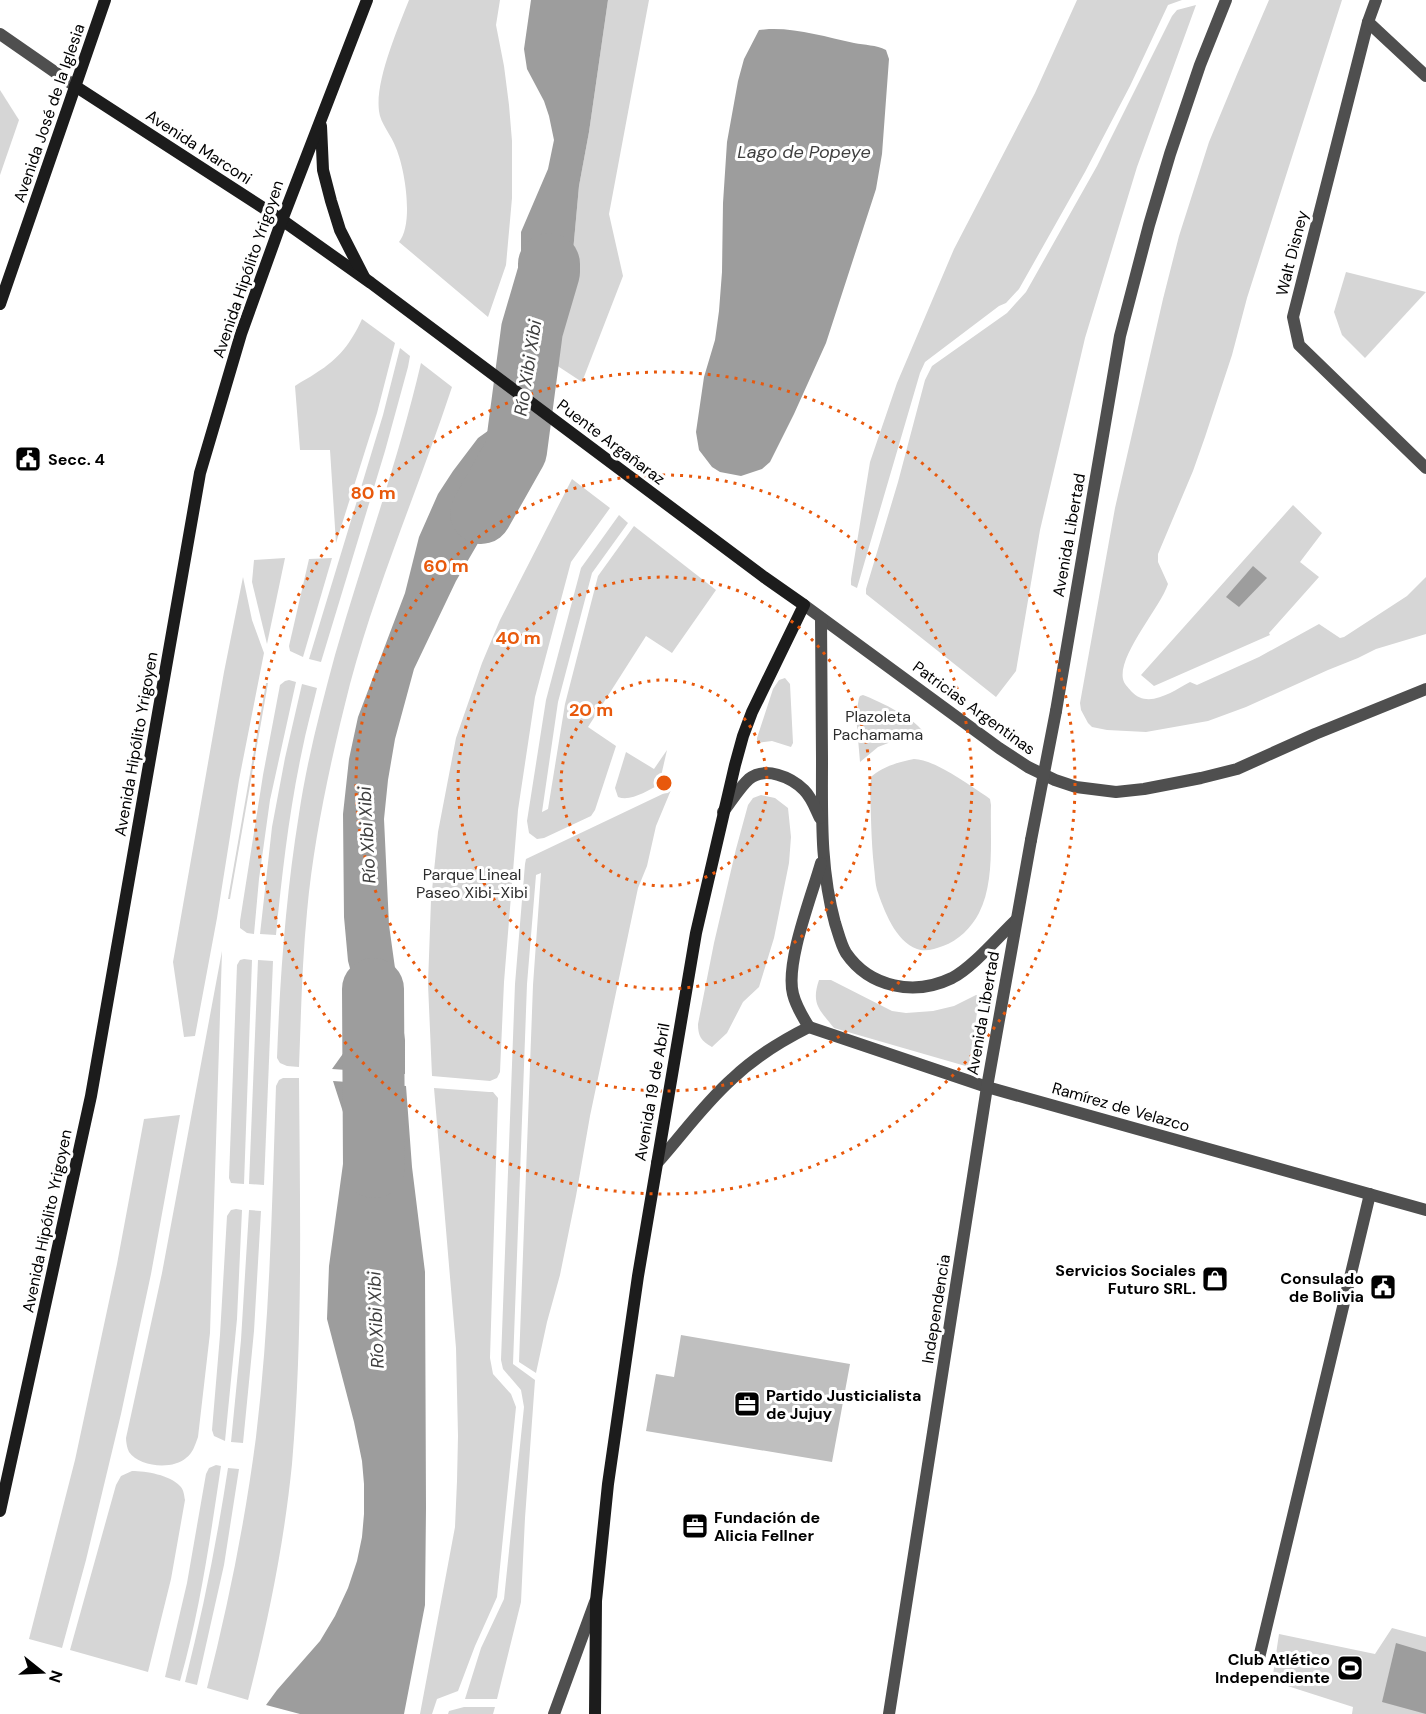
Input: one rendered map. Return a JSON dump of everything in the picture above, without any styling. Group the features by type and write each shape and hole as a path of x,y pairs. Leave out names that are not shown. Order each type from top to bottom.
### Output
{"main road":[{"name":"Avenida José de la Iglesia","path":"0,304 105,0"},
{"name":"Avenida Hipólito Yrigoyen","path":"0,1511 91,1096 200,473 241,334 282,220 367,0"},
{"name":"Avenida Marconi","path":"75,86 282,220 380,290"},
{"path":"321,119 323,170 331,201 340,230 364,278"},
{"name":"Puente Argañaraz","path":"380,290 764,577"},
{"name":"Patricias Argentinas","path":"764,577 804,605"},
{"name":"Avenida 19 de Abril","path":"595,1714 596,1601 608,1484 624,1366 696,933 735,765 752,712 804,605"}],"street":[{"name":"Avenida Libertad","path":"987,1087 1056,711 1120,336 1170,154 1200,65 1226,0"},
{"name":"Walt Disney","path":"1376,0 1368,22 1293,317 1299,345 1426,468"},
{"path":"1368,22 1426,76"},
{"name":"Avenida Marconi","path":"0,34 75,86"},
{"name":"Patricias Argentinas","path":"804,605 999,748 1028,767 1076,787 1116,792 1144,789 1237,769 1315,734 1426,689"},
{"path":"821,618 823,858 831,909 846,952 865,973 880,982 897,987 916,988 950,978 965,970 1016,920"},
{"path":"723,813 750,778 763,772 792,781 804,790 822,822"},
{"path":"657,1163 731,1079 782,1041 809,1027 798,1010 792,992 792,965 823,858"},
{"name":"Ramírez de Velazco","path":"809,1027 987,1087 1426,1210"},
{"name":"Independencia","path":"889,1714 987,1087"},
{"path":"1259,1658 1370,1194"},
{"name":"Avenida 19 de Abril","path":"554,1714 596,1601"}],"green space":[{"path":"409,0 500,0 496,25 509,105 512,141 512,198 506,265 488,317 399,242 404,234 406,223 405,182 396,148 380,116 379,99 380,85 388,55"},
{"path":"608,0 649,0 609,214 623,276 582,382 550,361 564,322 570,285 579,186"},
{"path":"1077,0 1182,0 1168,5 1130,86 1085,172 1019,289 1006,303 925,362 857,588 851,585 851,579 870,462 897,383 954,249 1035,93"},
{"path":"1269,0 1342,0 1205,437 1158,554 1158,562 1168,584 1127,657 1123,679 1127,687 1138,696 1153,699 1190,682 1197,685 1259,657 1319,624 1340,638 1344,637 1407,596 1426,577 1426,634 1376,649 1246,707 1208,721 1146,732 1092,727 1081,710 1080,703 1115,508 1163,299 1179,236 1209,142"},
{"path":"1196,5 1137,167 1085,338 1040,530 1016,671 996,697 866,594 925,380 932,366 1007,313 1026,292 1097,166 1172,16 1177,10"},
{"path":"0,90 19,120 0,175"},
{"path":"1346,272 1426,292 1365,358 1342,335 1334,312"},
{"path":"362,319 395,343 377,413 336,543 330,450 300,450 295,386 324,368 338,356 349,343"},
{"path":"400,348 410,356 385,451 321,662 309,659 383,415"},
{"path":"421,363 452,387 385,572 343,712 324,798 310,883 304,951 299,1067 287,1066 280,1063 277,1058 282,966 290,874 306,774 335,655 391,473"},
{"name":"Parque Lineal Paseo Xibi-Xibi","path":"572,479 610,508 571,562 535,697 518,810 504,982 500,1072 497,1078 490,1081 432,1076 428,984 431,900 438,832 456,738 482,663 500,620"},
{"path":"1293,505 1322,533 1300,562 1319,577 1269,633 1270,635 1154,686 1141,675"},
{"name":"Parque Lineal Paseo Xibi-Xibi","path":"619,515 628,523 592,573 558,702 542,812 548,809 565,704 598,576 634,526 716,590 672,653 646,636 588,727 616,746 591,816 544,838 537,839 529,833 527,821 546,700 581,568"},
{"path":"285,558 267,644 252,582 254,560"},
{"path":"332,558 303,657 290,651 289,646 309,559"},
{"path":"243,577 252,620 264,653 239,780 195,1036 184,1037 173,962"},
{"path":"785,678 790,684 793,743 791,747 772,741 757,743 773,689 779,680"},
{"path":"289,680 296,682 270,800 254,934 247,933 240,928 240,921 263,775 280,685"},
{"path":"266,683 268,683 230,899 228,899"},
{"path":"302,684 317,688 293,797 276,935 260,934 272,827"},
{"name":"Plazoleta Pachamama","path":"863,695 907,717 925,735 896,740 878,747 860,762 856,715 859,698"},
{"path":"667,750 659,785 634,797 618,797 615,788 626,752 654,769"},
{"path":"914,759 923,760 951,773 990,799 991,805 990,874 979,913 959,937 949,944 927,950 920,950 909,945 891,924 876,887 872,847 870,785 872,776 892,765"},
{"name":"Parque Lineal Paseo Xibi-Xibi","path":"671,790 656,826 647,866 638,888 590,1116 560,1275 536,1373 519,1362 533,985 541,873 536,875 527,984 513,1364 535,1380 521,1602 497,1699 465,1699 481,1648 504,1599 524,1407 521,1390 503,1369 501,1360 515,984 526,859"},
{"path":"761,795 775,798 788,808 791,837 789,863 774,938 759,987 743,1002 727,1033 712,1047 701,1038 698,1024 714,943 748,805 753,798"},
{"path":"222,951 210,1333 198,1437 192,1451 180,1462 165,1465 148,1464 129,1452 126,1438 162,1273"},
{"path":"240,960 252,960 244,1184 231,1183 229,1178 237,965"},
{"path":"258,960 273,961 264,1185 249,1184"},
{"path":"819,980 831,980 892,1011 906,1013 933,1011 954,1006 978,996 969,1067 834,1028 816,1001"},
{"path":"283,1078 299,1078 300,1271 296,1416 289,1494 280,1553 269,1612 248,1700 207,1688 235,1564 256,1437 267,1306 276,1086"},
{"path":"434,1088 493,1092 498,1098 490,1358 493,1374 511,1394 516,1407 497,1597 458,1691 437,1699 432,1714 420,1714 455,1527 457,1481 456,1348"},
{"path":"180,1115 151,1274 121,1414 62,1648 29,1639 75,1460 117,1264 144,1119"},
{"path":"231,1210 242,1210 237,1319 225,1441 214,1436 212,1430 227,1216"},
{"path":"249,1210 261,1211 254,1331 243,1443 231,1442 241,1340"},
{"path":"216,1465 221,1466 208,1548 199,1601 180,1681 165,1677 187,1583 206,1474 209,1468"},
{"path":"228,1468 239,1469 224,1565 197,1685 185,1682 209,1575"},
{"path":"132,1471 164,1476 176,1482 184,1493 185,1500 171,1579 148,1672 70,1650 116,1485 121,1476"},
{"name":"Club Atlético Independiente","path":"1392,1628 1426,1637 1426,1714 1352,1714 1353,1707 1272,1681 1279,1634 1375,1654"},
{"path":"464,1707 495,1707 493,1714 448,1714 449,1711"}],"water":[{"path":"531,0 608,0 579,186 570,285 564,322 550,361 516,337 521,311 521,232 548,169 554,140 544,101 527,69 524,49"},
{"name":"Lago de Popeye","path":"759,30 801,31 878,47 886,50 889,59 882,154 876,189 826,343 770,462 762,469 741,476 720,472 712,467 699,450 696,432 704,377 715,340 719,311 727,142 738,81 744,59"},
{"path":"499,423 546,460 488,526 456,581 414,669 395,739 388,780 384,819 389,925 405,1040 405,1074 332,1069 347,1048 356,1020 355,987 348,961 344,917 343,814 349,759 358,717 405,593 419,537 438,494 478,438"},
{"path":"1253,566 1267,578 1239,607 1226,597"},
{"path":"333,1081 406,1086 412,1167 425,1272 426,1508 425,1605 404,1714 300,1714 266,1705 320,1641 335,1616 348,1588 362,1537 364,1484 362,1461 327,1319 329,1266 346,1142 343,1112"},
{"path":"1396,1643 1426,1652 1426,1714 1382,1702"}],"pier":[{"path":"498,420 548,457 549,462 547,463 495,423"}],"building":[{"name":"Partido Justicialista de Jujuy","path":"681,1335 850,1364 832,1462 646,1431 656,1374 674,1377"}],"waterway":[{"name":"Río Xibi Xibi","path":"481,513 516,451 532,330 549,272 549,264"},
{"name":"Río Xibi Xibi","path":"373,989 374,1167"}],"place":[{"name":"Secc. 4","path":"28,459"},
{"name":"Servicios Sociales Futuro SRL.","path":"1215,1279"},
{"name":"Consulado de Bolivia","path":"1383,1287"},
{"name":"Partido Justicialista de Jujuy","path":"747,1404"},
{"name":"Fundación de Alicia Fellner","path":"695,1526"},
{"name":"Club Atlético Independiente","path":"1350,1668"}]}
